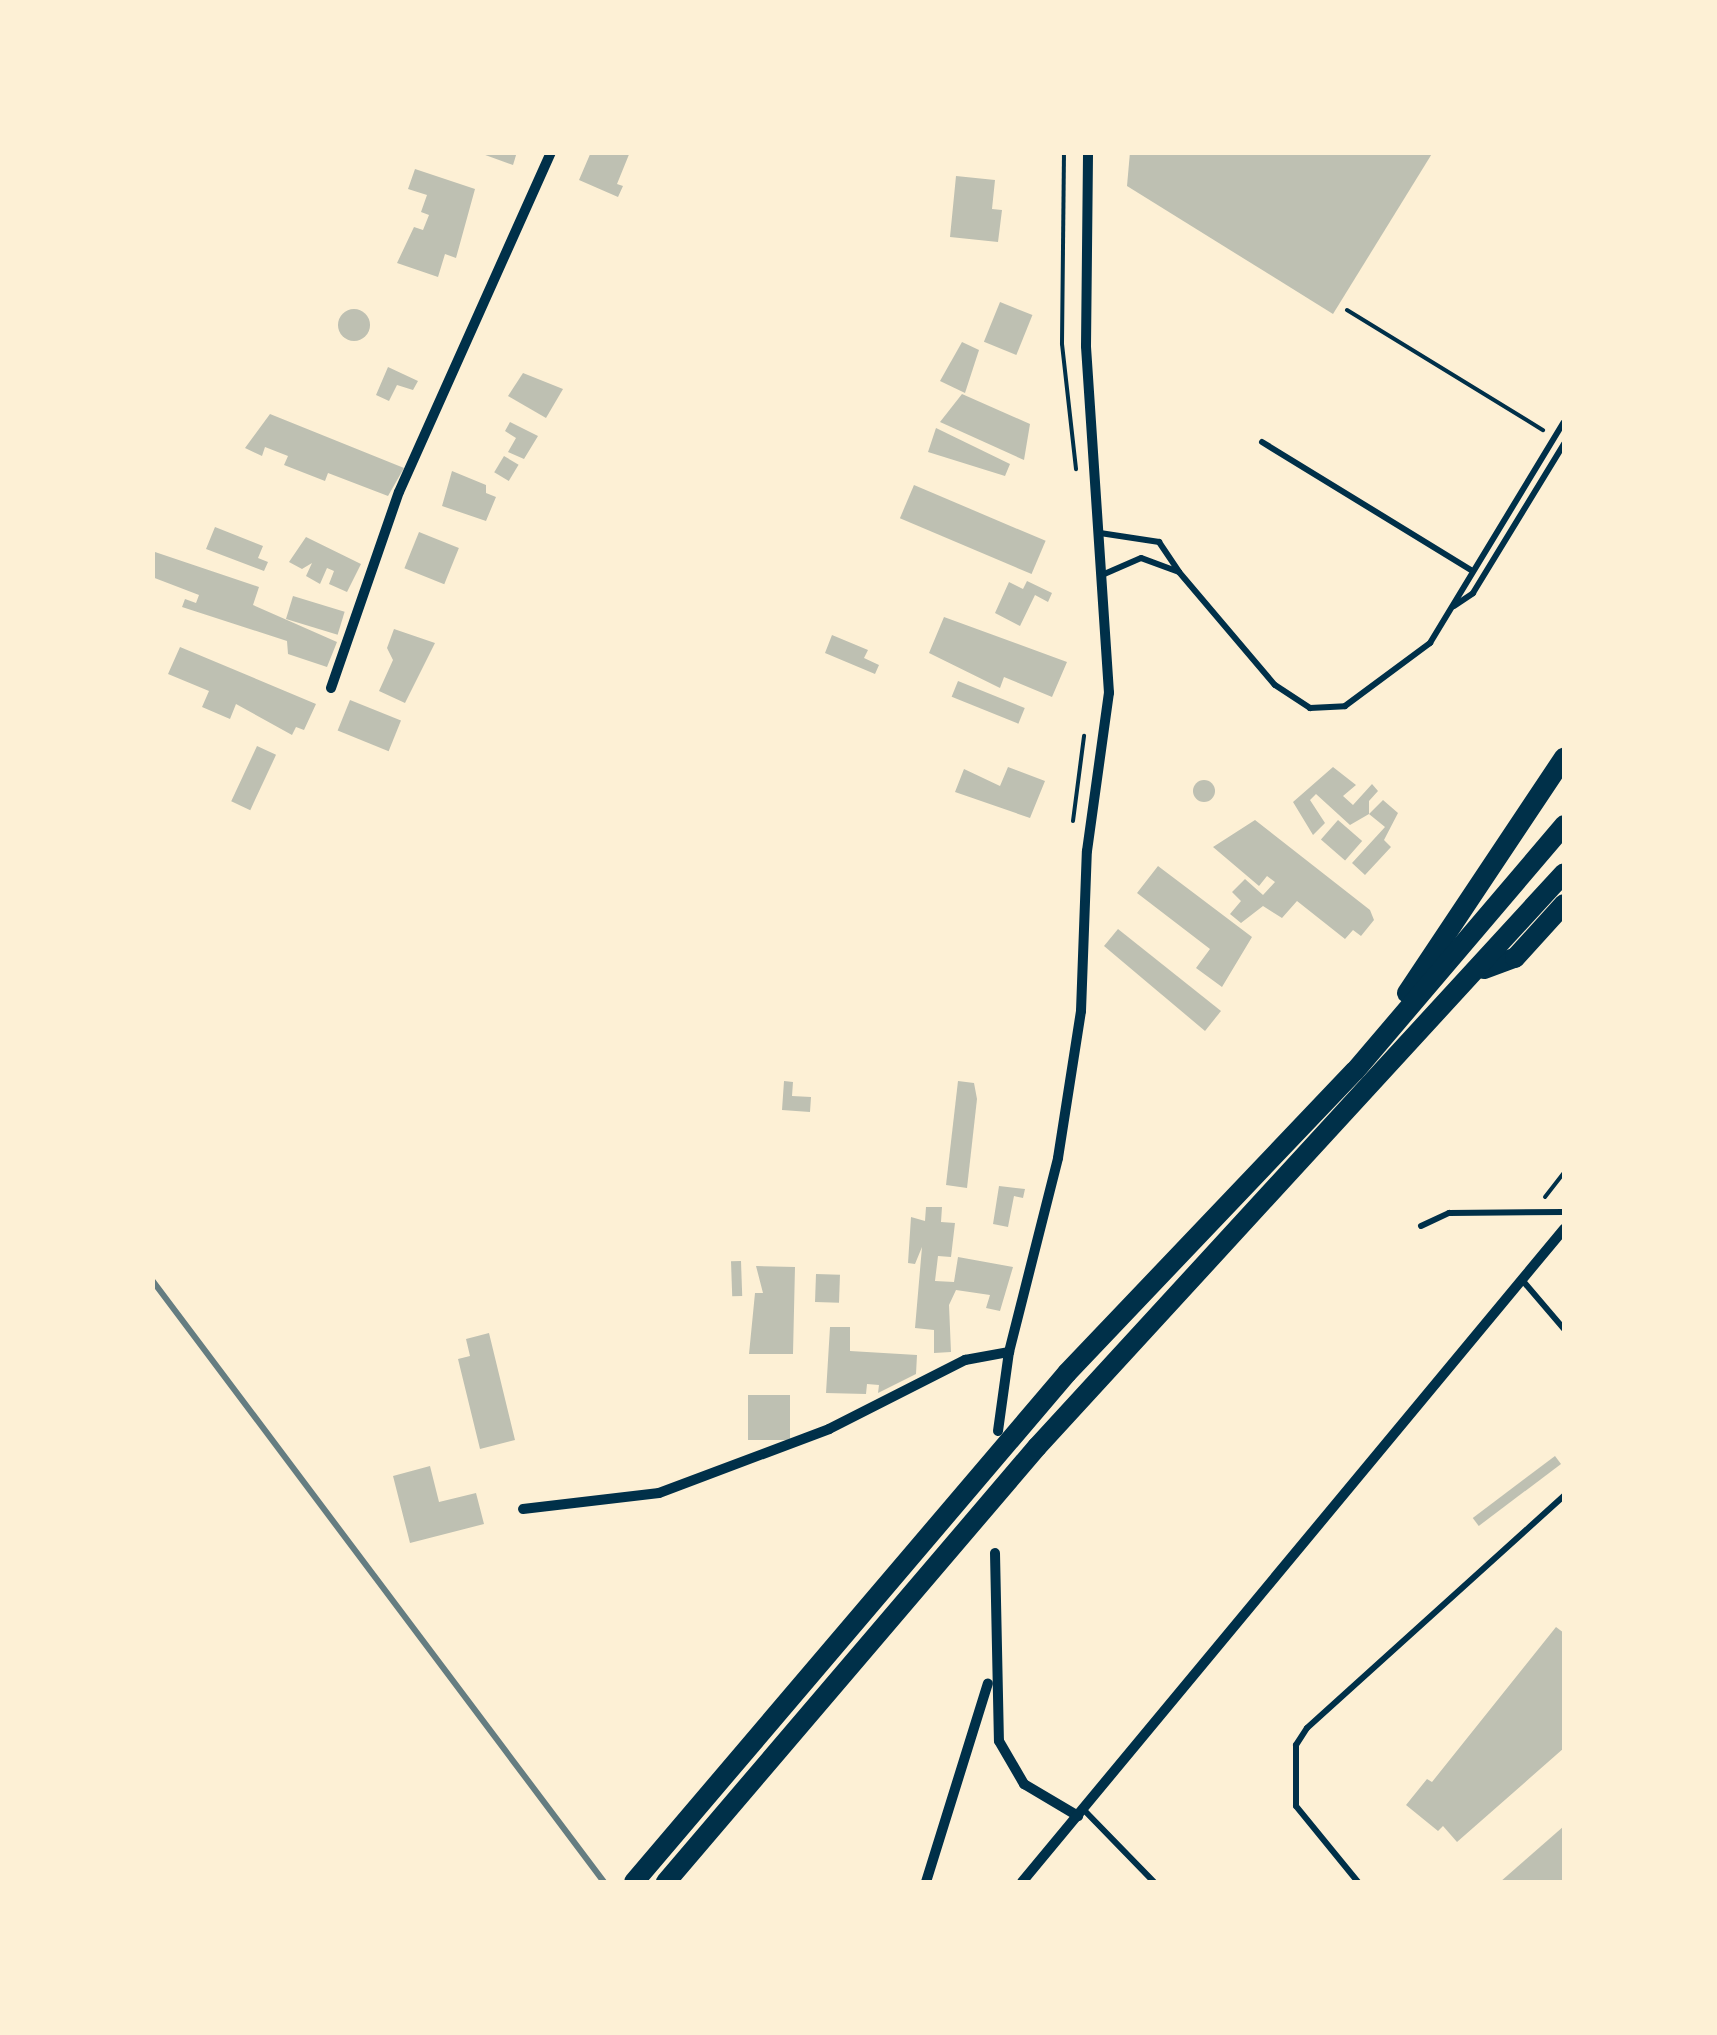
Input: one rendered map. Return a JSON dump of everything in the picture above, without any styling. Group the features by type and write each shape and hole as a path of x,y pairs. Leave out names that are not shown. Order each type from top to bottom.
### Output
{"highway":[{"path":"1354,1071 1564,758"},
{"path":"634,1882 1067,1374 1354,1071 1564,824"},
{"path":"666,1882 1037,1447 1482,970 1564,873"},
{"path":"1482,970 1515,958 1564,904"}],"street":[{"path":"331,688 399,492 551,152"},
{"path":"998,1432 1009,1352 1058,1158 1080,1011 1088,852 1109,693 1086,346 1088,152"},
{"path":"1022,1882 1564,1229"},
{"path":"524,1508 659,1494 829,1429 965,1360 1009,1352"},
{"path":"995,1553 993,1652 1004,1755 1024,1784 1080,1813"},
{"path":"926,1882 980,1724 993,1652"}],"lane":[{"path":"1100,533 1159,542 1179,572 1275,685 1310,708 1345,706 1418,658 1564,422"},
{"path":"1262,442 1471,570"},
{"path":"1449,610 1472,593 1564,444"},
{"path":"1104,574 1141,558 1179,572"},
{"path":"1421,1226 1449,1213 1564,1212"},
{"path":"1522,1280 1564,1329"},
{"path":"1358,1882 1296,1806 1296,1745 1307,1728 1564,1496"},
{"path":"1080,1813 1154,1882"}],"path":[{"path":"1064,152 1062,344 1076,473"},
{"path":"1346,310 1554,437"},
{"path":"1072,826 1085,733"},
{"path":"1532,1212 1564,1173"}],"building":[{"path":"477,152 517,152 513,165"},
{"path":"591,152 630,152 617,184 623,186 618,197 579,180"},
{"path":"1130,152 1433,152 1333,314 1127,186"},
{"path":"415,169 475,189 456,258 445,254 438,277 397,263 414,227 423,230 429,215 421,212 427,195 408,189"},
{"path":"956,176 995,180 992,209 1002,210 998,242 950,237"},
{"path":"1000,302 1032,315 1016,355 984,342"},
{"path":"354,309 365,314 370,325 365,336 354,341 343,336 338,325 343,314"},
{"path":"962,342 979,350 965,393 940,381"},
{"path":"388,367 418,381 413,390 397,385 389,401 376,395"},
{"path":"523,373 563,389 546,418 508,396"},
{"path":"962,394 1030,424 1024,460 940,422"},
{"path":"270,414 404,468 388,496 328,473 325,481 284,465 288,456 265,447 262,456 245,448"},
{"path":"510,422 538,436 524,459 508,452 516,438 505,431"},
{"path":"936,428 1010,464 1005,476 928,452"},
{"path":"504,456 519,465 509,481 494,472"},
{"path":"452,471 486,485 486,493 496,497 486,521 442,506"},
{"path":"914,485 1046,541 1032,574 900,518"},
{"path":"215,527 263,546 258,558 268,562 264,571 206,549"},
{"path":"419,532 459,548 444,584 404,568"},
{"path":"306,537 361,564 347,592 329,584 334,571 327,568 320,584 306,576 312,563 302,569 289,562"},
{"path":"152,551 259,587 253,605 337,642 327,667 288,654 287,641 182,607 185,599 196,603 199,595 152,577"},
{"path":"1027,581 1052,593 1048,602 1035,595 1020,626 995,613 1009,582 1023,589"},
{"path":"293,596 345,612 338,635 286,619"},
{"path":"944,617 1067,662 1052,697 1004,677 1000,688 929,653"},
{"path":"394,629 435,643 405,703 379,691 393,660 387,648"},
{"path":"832,635 868,650 864,658 879,665 875,674 825,653"},
{"path":"180,647 316,704 304,730 296,727 292,735 236,704 230,719 202,707 209,691 168,674"},
{"path":"958,681 1025,708 1018,724 952,697"},
{"path":"350,700 401,721 389,751 338,731"},
{"path":"257,746 276,755 250,810 231,801"},
{"path":"1008,767 1045,781 1030,818 955,792 964,769 1000,786"},
{"path":"1333,767 1356,785 1343,796 1353,805 1372,784 1378,791 1369,801 1369,814 1350,825 1316,794 1310,800 1325,823 1313,835 1293,802"},
{"path":"1204,780 1212,783 1212,799 1204,802 1196,799 1193,791 1196,783"},
{"path":"1383,800 1398,813 1384,840 1391,847 1365,875 1352,863 1385,827 1369,814"},
{"path":"1255,820 1370,910 1374,920 1361,936 1353,930 1345,939 1297,901 1282,918 1263,906 1241,923 1230,914 1241,901 1232,892 1245,879 1263,895 1275,882 1267,876 1259,886 1213,847"},
{"path":"1338,820 1362,841 1345,861 1321,840"},
{"path":"1158,866 1252,937 1222,987 1196,968 1210,949 1137,893"},
{"path":"1118,929 1221,1011 1205,1031 1104,946"},
{"path":"784,1081 793,1082 792,1096 811,1097 810,1112 782,1110"},
{"path":"958,1081 974,1083 977,1099 967,1188 946,1185"},
{"path":"999,1186 1025,1189 1023,1198 1014,1196 1008,1227 993,1224"},
{"path":"926,1207 942,1207 941,1222 955,1223 951,1257 938,1256 935,1281 954,1282 958,1257 1013,1267 1000,1311 986,1308 990,1295 956,1290 949,1305 951,1352 934,1353 934,1330 915,1328 922,1247 915,1264 908,1263 911,1217 925,1221"},
{"path":"731,1261 741,1261 742,1296 732,1296"},
{"path":"756,1266 795,1267 793,1354 749,1354 755,1293 763,1293"},
{"path":"816,1274 840,1275 839,1303 815,1302"},
{"path":"830,1327 850,1327 850,1351 917,1355 916,1374 878,1393 879,1385 867,1384 866,1394 826,1393"},
{"path":"489,1333 515,1440 480,1449 458,1359 470,1356 466,1339"},
{"path":"748,1395 790,1395 790,1440 748,1440"},
{"path":"1555,1456 1561,1464 1479,1526 1473,1518"},
{"path":"430,1466 439,1502 476,1493 484,1524 410,1543 393,1476"},
{"path":"1556,1627 1564,1633 1564,1748 1457,1842 1443,1826 1438,1831 1406,1805 1427,1779 1432,1782"},
{"path":"1564,1826 1564,1882 1500,1882"}],"railway":[{"path":"152,1280 604,1882"}]}
